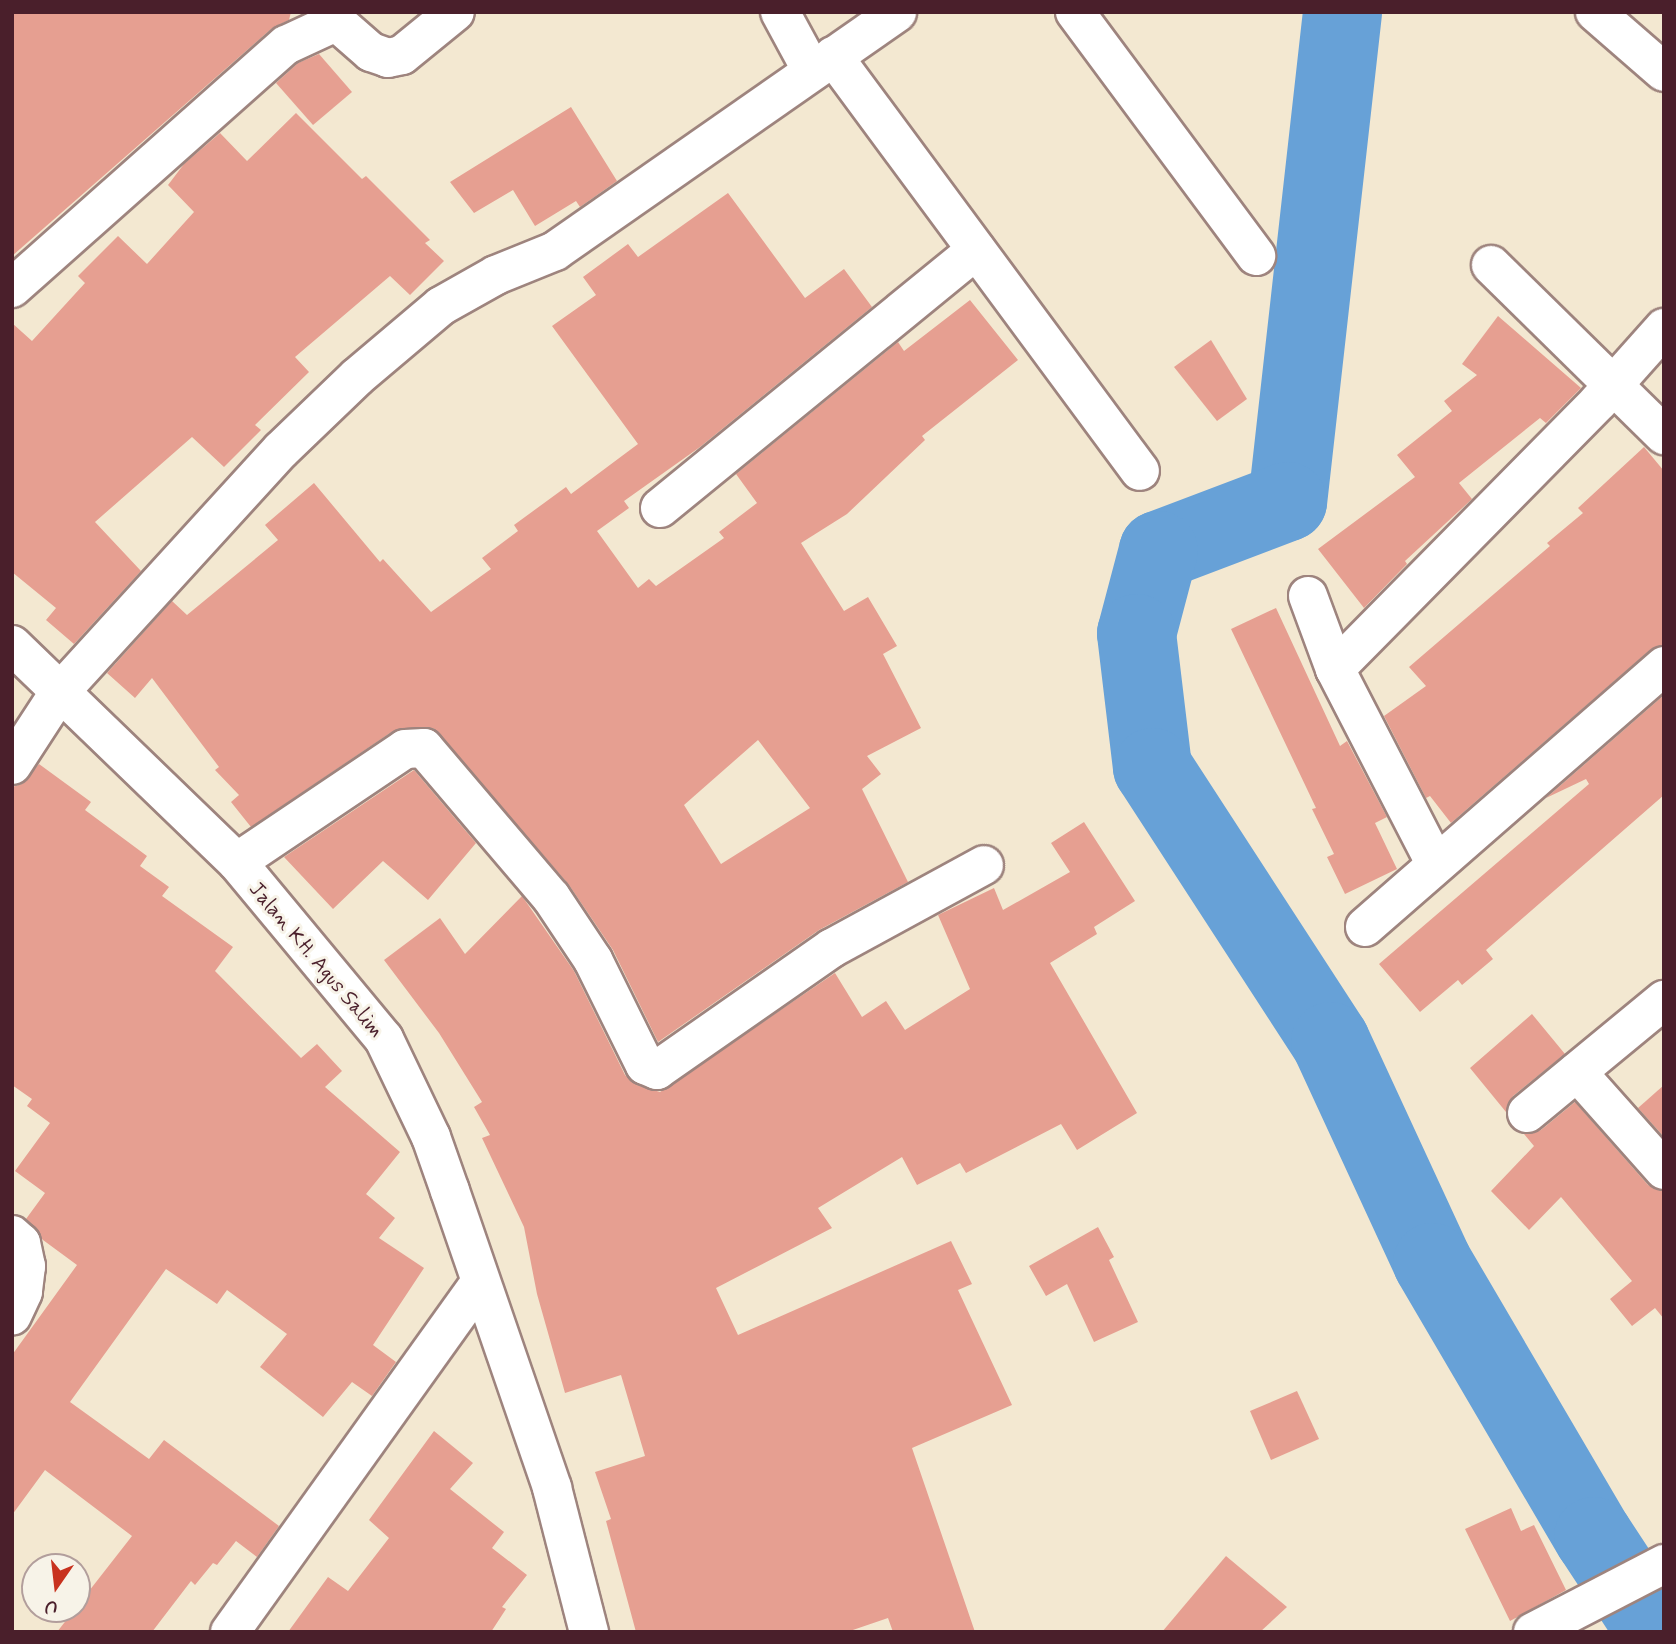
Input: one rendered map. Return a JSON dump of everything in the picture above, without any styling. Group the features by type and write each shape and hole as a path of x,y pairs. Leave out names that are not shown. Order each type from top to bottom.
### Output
{"street":[{"path":"12,288 286,45 329,25 340,25 371,52 388,58 402,55 454,12"},
{"path":"780,12 976,250 1140,471"},
{"path":"12,765 59,693 281,450 357,377 441,306 496,275 555,251 897,12"},
{"path":"1074,12 1256,256"},
{"path":"1595,12 1664,72"},
{"path":"660,508 976,250"},
{"path":"1491,265 1664,435"},
{"path":"1335,669 1614,384 1664,328"},
{"path":"1308,596 1335,669 1436,865"},
{"name":"Jalan KH. Agus Salim","path":"12,645 237,862 384,1039 431,1137 479,1284 552,1488 589,1632"},
{"path":"1365,927 1664,666"},
{"path":"237,862 405,749 424,748 551,897 593,960 645,1065 657,1070 832,948 984,864"},
{"path":"1527,1113 1664,1000"},
{"path":"1577,1072 1664,1170"},
{"path":"12,1235 21,1243 26,1266 23,1292 12,1316"},
{"path":"230,1632 479,1284"},
{"path":"1533,1632 1664,1564"}],"building":[{"path":"12,12 291,12 289,20 271,29 12,256"},
{"path":"319,54 352,92 313,125 276,83 298,63"},
{"path":"571,107 617,181 580,207 576,201 535,226 513,190 474,213 450,182"},
{"path":"296,113 362,179 366,176 430,240 425,243 444,261 410,295 390,276 295,357 309,372 255,425 261,430 224,467 192,437 95,522 141,571 74,644 46,620 56,608 12,572 12,323 32,341 85,283 78,276 118,236 147,264 194,212 168,185 184,164 220,133 247,161"},
{"path":"728,193 805,298 844,269 872,307 700,447 624,501 629,508 597,531 638,588 649,579 656,586 724,538 719,532 757,503 736,474 898,342 904,351 970,300 1018,360 922,436 925,440 847,514 801,543 844,611 868,597 897,646 883,654 921,728 867,756 881,774 862,789 908,882 819,930 658,1042 613,950 569,885 433,728 393,731 251,827 231,802 239,795 215,770 219,767 152,678 135,698 107,673 172,601 187,615 278,540 265,525 314,483 380,562 383,559 431,612 491,569 482,558 518,531 514,525 566,487 571,494 638,444 552,326 596,295 583,277 628,244 638,257","holes":["758,740 810,808 721,864 684,805"]},
{"path":"1498,316 1581,388 1546,423 1540,418 1459,483 1472,499 1405,561 1407,564 1364,608 1318,549 1415,477 1397,455 1452,411 1444,401 1477,375 1462,364"},
{"path":"1211,340 1247,399 1217,421 1174,367"},
{"path":"1644,447 1664,471 1664,645 1650,650 1451,823 1430,796 1426,798 1384,716 1426,686 1409,667 1550,546 1547,543 1583,513 1578,508"},
{"path":"1276,608 1340,746 1347,741 1387,817 1375,823 1397,869 1345,894 1327,857 1334,854 1312,809 1316,808 1231,629"},
{"path":"1664,695 1664,795 1486,950 1493,959 1462,985 1458,980 1420,1012 1379,964 1589,784 1586,779 1546,798"},
{"path":"39,764 91,802 85,810 147,856 140,866 169,887 162,896 233,947 215,971 301,1058 317,1044 342,1071 325,1087 400,1152 366,1194 395,1218 379,1238 424,1268 373,1345 396,1362 372,1396 352,1382 323,1417 260,1367 287,1334 227,1290 217,1304 166,1269 70,1402 149,1459 164,1440 279,1526 257,1557 236,1541 217,1565 213,1563 195,1585 191,1581 152,1632 57,1632 64,1623 91,1623 91,1588 132,1536 45,1470 12,1515 12,1355 77,1265 43,1240 26,1219 45,1193 15,1171 50,1123 27,1106 32,1099 12,1085 12,787 22,784"},
{"path":"414,770 476,843 428,900 383,861 333,909 284,857"},
{"path":"1084,822 1135,901 1094,927 1097,934 1050,963 1137,1113 1077,1150 1061,1124 966,1173 960,1163 917,1185 902,1157 818,1208 832,1228 716,1288 738,1335 951,1241 972,1284 958,1290 1012,1405 912,1448 975,1632 893,1632 888,1618 847,1632 636,1632 606,1521 611,1519 595,1472 645,1456 621,1375 565,1393 537,1294 524,1227 482,1138 490,1135 474,1107 482,1102 439,1033 384,960 440,918 465,954 522,896 574,971 625,1075 637,1085 660,1092 835,973 862,1017 886,1001 905,1030 970,989 938,915 994,888 1003,910 1070,872 1051,843"},
{"path":"1532,1014 1565,1054 1513,1096 1506,1112 1470,1068"},
{"path":"1664,1085 1664,1137 1638,1108"},
{"path":"1575,1102 1648,1185 1664,1191 1664,1319 1655,1308 1632,1326 1610,1299 1632,1281 1561,1197 1529,1230 1491,1191 1534,1146 1524,1134 1541,1130"},
{"path":"1098,1227 1114,1257 1109,1260 1138,1322 1094,1342 1067,1284 1046,1296 1029,1266"},
{"path":"1297,1391 1319,1439 1271,1460 1250,1411"},
{"path":"434,1431 473,1463 450,1489 504,1532 492,1548 527,1575 502,1607 506,1609 491,1632 288,1632 328,1577 348,1591 389,1538 369,1520"},
{"path":"1511,1508 1521,1531 1534,1525 1566,1590 1510,1621 1465,1529"},
{"path":"1226,1556 1287,1607 1260,1632 1162,1632"}],"waterway":[{"path":"1342,12 1287,501 1158,550 1136,633 1152,767 1330,1041 1432,1262 1593,1536 1656,1632"}]}
